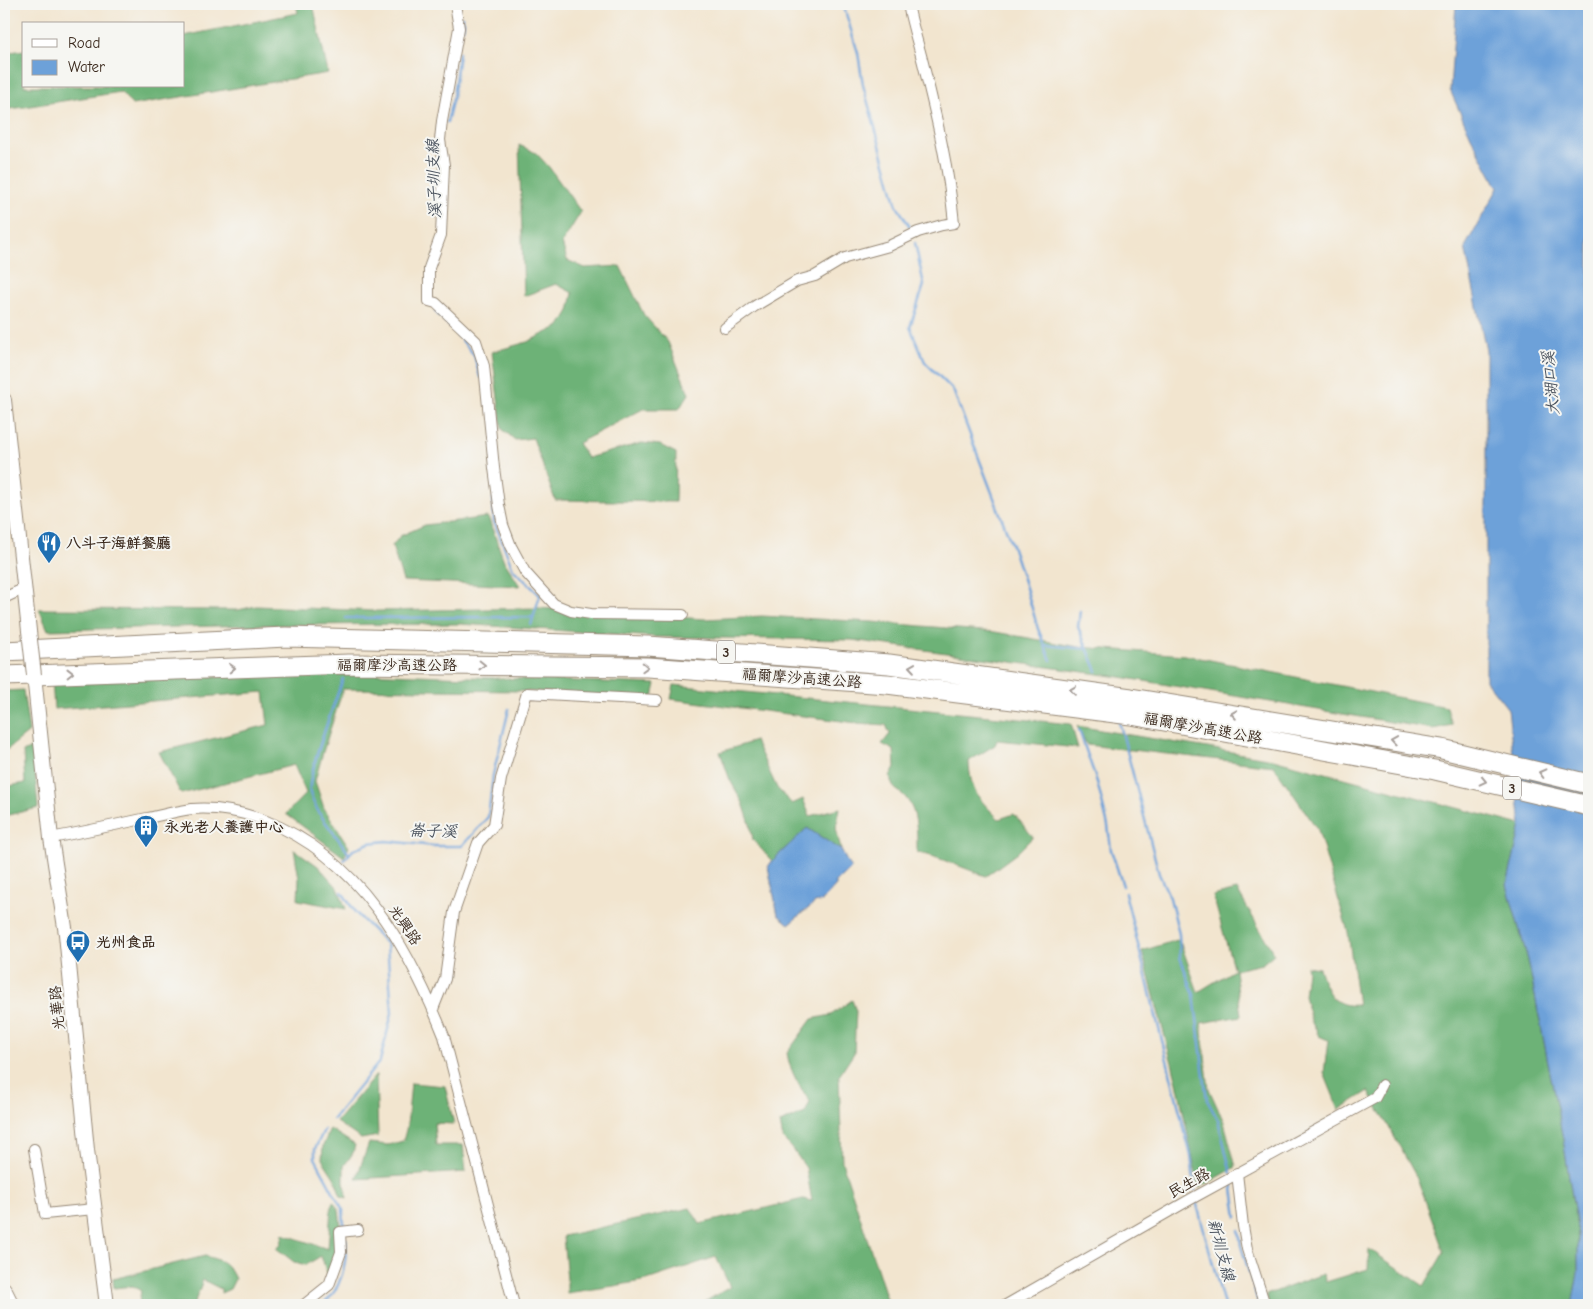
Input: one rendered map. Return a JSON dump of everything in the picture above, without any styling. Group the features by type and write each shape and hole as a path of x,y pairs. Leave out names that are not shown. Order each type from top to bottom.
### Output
{"highway":[{"name":"福爾摩沙高速公路","path":"4,651 286,638 648,646 889,664 1131,698 1442,748 1589,784"},
{"name":"福爾摩沙高速公路","path":"4,676 349,664 648,667 887,684 1131,715 1435,770 1589,806"}],"street":[{"path":"455,4 459,28 440,140 444,165 441,235 429,268 429,300 436,303 476,341 484,366 494,468 503,525 511,546 525,572 554,604 571,611 592,614 683,615"},
{"path":"724,328 755,306 797,281 815,276 845,258 889,246 918,232 954,223 951,193 938,124 908,4"},
{"path":"4,400 25,588 4,598"},
{"name":"光華路","path":"25,588 51,838 66,934 94,1209 107,1305"},
{"path":"433,1009 445,979 454,912 478,843 494,825 502,779 527,693 657,700"},
{"name":"光興路","path":"51,838 193,809 234,811 254,816 285,828 310,842 346,872 386,920 410,959 444,1036 514,1305"},
{"name":"民生路","path":"1006,1305 1237,1173 1375,1098 1382,1085"},
{"path":"34,1150 45,1214 94,1209"},
{"path":"1237,1173 1246,1242 1265,1305"},
{"path":"304,1305 329,1285 341,1252 340,1232 358,1230"},
{"path":"4,1289 12,1305"}],"green space":[{"path":"296,4 313,4 328,73 132,105 121,92 4,110 4,53 22,50 22,88 185,88 185,36 298,13"},
{"path":"519,145 536,153 549,167 581,212 562,243 567,260 585,268 620,266 644,315 668,342 689,394 679,409 643,409 578,443 587,458 642,443 660,445 676,453 675,502 555,500 533,438 515,440 502,429 492,352 527,342 560,326 569,311 573,293 556,284 524,296"},
{"path":"488,517 504,561 520,586 403,581 392,546 400,536 425,525"},
{"path":"256,606 377,611 539,608 705,619 762,616 873,622 995,632 1079,647 1185,655 1447,707 1452,725 1433,729 1120,677 852,640 656,637 461,624 261,625 48,630 39,609 238,610"},
{"path":"363,673 656,684 653,697 519,691 343,689 315,781 324,808 349,847 344,857 286,814 306,793 294,765 181,794 159,752 268,725 264,692 54,709 52,680"},
{"path":"674,685 1071,724 1078,748 997,740 995,745 969,761 971,780 981,800 999,819 1014,814 1033,837 1017,853 986,876 917,852 916,824 913,810 906,798 894,787 891,781 890,776 895,767 894,750 882,744 890,734 886,725 671,699"},
{"path":"23,690 29,732 8,749 4,750 4,691"},
{"path":"1077,726 1273,759 1521,825 1507,885 1528,960 1563,1139 1578,1234 1578,1273 1572,1305 1269,1305 1266,1295 1323,1274 1326,1282 1368,1269 1369,1249 1424,1286 1444,1252 1417,1178 1369,1091 1339,1110 1324,1073 1328,1040 1319,1036 1311,1021 1304,996 1306,966 1319,968 1327,990 1336,1000 1349,1005 1358,1005 1348,932 1318,830 1274,766 1087,745"},
{"path":"755,741 777,788 792,804 803,799 810,816 840,808 836,828 841,850 807,828 772,861 753,840 743,803 730,780 720,752"},
{"path":"33,747 38,808 4,816 4,787 25,783 23,752"},
{"path":"294,849 318,866 338,888 346,909 298,900 299,878"},
{"path":"1237,890 1274,954 1262,964 1235,970 1241,1016 1201,1023 1209,1089 1224,1122 1236,1167 1199,1188 1177,1082 1142,951 1177,940 1181,944 1198,992 1234,970 1213,896"},
{"path":"852,1000 856,1011 854,1053 839,1076 842,1162 889,1305 699,1305 730,1287 716,1257 647,1280 567,1293 563,1236 690,1208 700,1224 803,1199 812,1201 806,1168 783,1139 780,1123 805,1113 810,1102 793,1073 787,1053 812,1019 831,1015"},
{"path":"376,1075 378,1136 361,1139 336,1122"},
{"path":"411,1083 445,1086 454,1124 434,1123 436,1145 463,1145 466,1172 356,1179 369,1143 388,1145 403,1141 407,1126"},
{"path":"330,1129 355,1145 353,1153 344,1166 347,1198 341,1196 335,1179 322,1159 323,1146"},
{"path":"333,1201 339,1210 341,1227 336,1227 335,1237 338,1249 328,1276 321,1256 306,1265 294,1262 276,1248 281,1244 283,1234 328,1249"},
{"path":"205,1256 224,1263 235,1279 230,1289 221,1293 221,1289 203,1280 195,1305 137,1305 141,1291 133,1286 114,1288 113,1279"}],"water":[{"name":"大湖口溪","path":"1456,4 1589,4 1589,1305 1572,1305 1578,1273 1578,1234 1563,1139 1528,960 1507,885 1521,825 1508,709 1486,681 1486,351 1465,247 1498,188 1471,137 1450,90"},
{"path":"807,828 841,850 851,869 836,882 836,886 822,901 815,903 789,924 778,915 768,867"}],"waterway":[{"path":"843,4 858,53 863,85 897,206 910,227"},
{"name":"溪子圳支線","path":"462,17 464,22 463,28"},
{"name":"溪子圳支線","path":"447,122 453,97 459,53"},
{"name":"溪子圳支線","path":"446,236 447,214"},
{"name":"溪子圳支線","path":"433,271 444,241"},
{"path":"915,243 924,285 910,327 925,362 953,390 1013,548 1038,629 1051,660"},
{"name":"溪子圳支線","path":"435,311 474,355 480,377"},
{"name":"溪子圳支線","path":"493,498 494,521 513,569 540,595 531,625"},
{"path":"1080,611 1078,627 1097,671"},
{"name":"崙子溪","path":"346,618 533,617"},
{"path":"1045,645 1088,649"},
{"name":"崙子溪","path":"343,679 312,771 310,793 322,817 349,854"},
{"name":"崙子溪","path":"344,860 353,850 369,843 387,841 434,846 462,846 488,817 493,775 509,709"},
{"path":"1118,720 1159,874 1170,898 1179,934 1180,957 1194,995 1207,1100 1218,1120 1231,1173"},
{"path":"1079,730 1097,782 1108,826 1111,850 1123,886"},
{"path":"333,1119 380,1061 392,1013 387,944 355,912 342,892"},
{"path":"1125,893 1191,1156 1195,1190"},
{"path":"324,1130 315,1149 315,1158 343,1210 344,1225"},
{"path":"1232,1181 1237,1217"},
{"name":"新圳支線","path":"1196,1201 1224,1305"},
{"path":"1239,1230 1241,1246 1259,1305"},
{"path":"322,1305 329,1299 339,1284 344,1266 346,1239"}],"place":[{"name":"八斗子海鮮餐廳","path":"49,564"},
{"name":"永光老人養護中心","path":"146,848"},
{"name":"光州食品","path":"78,963"}]}
